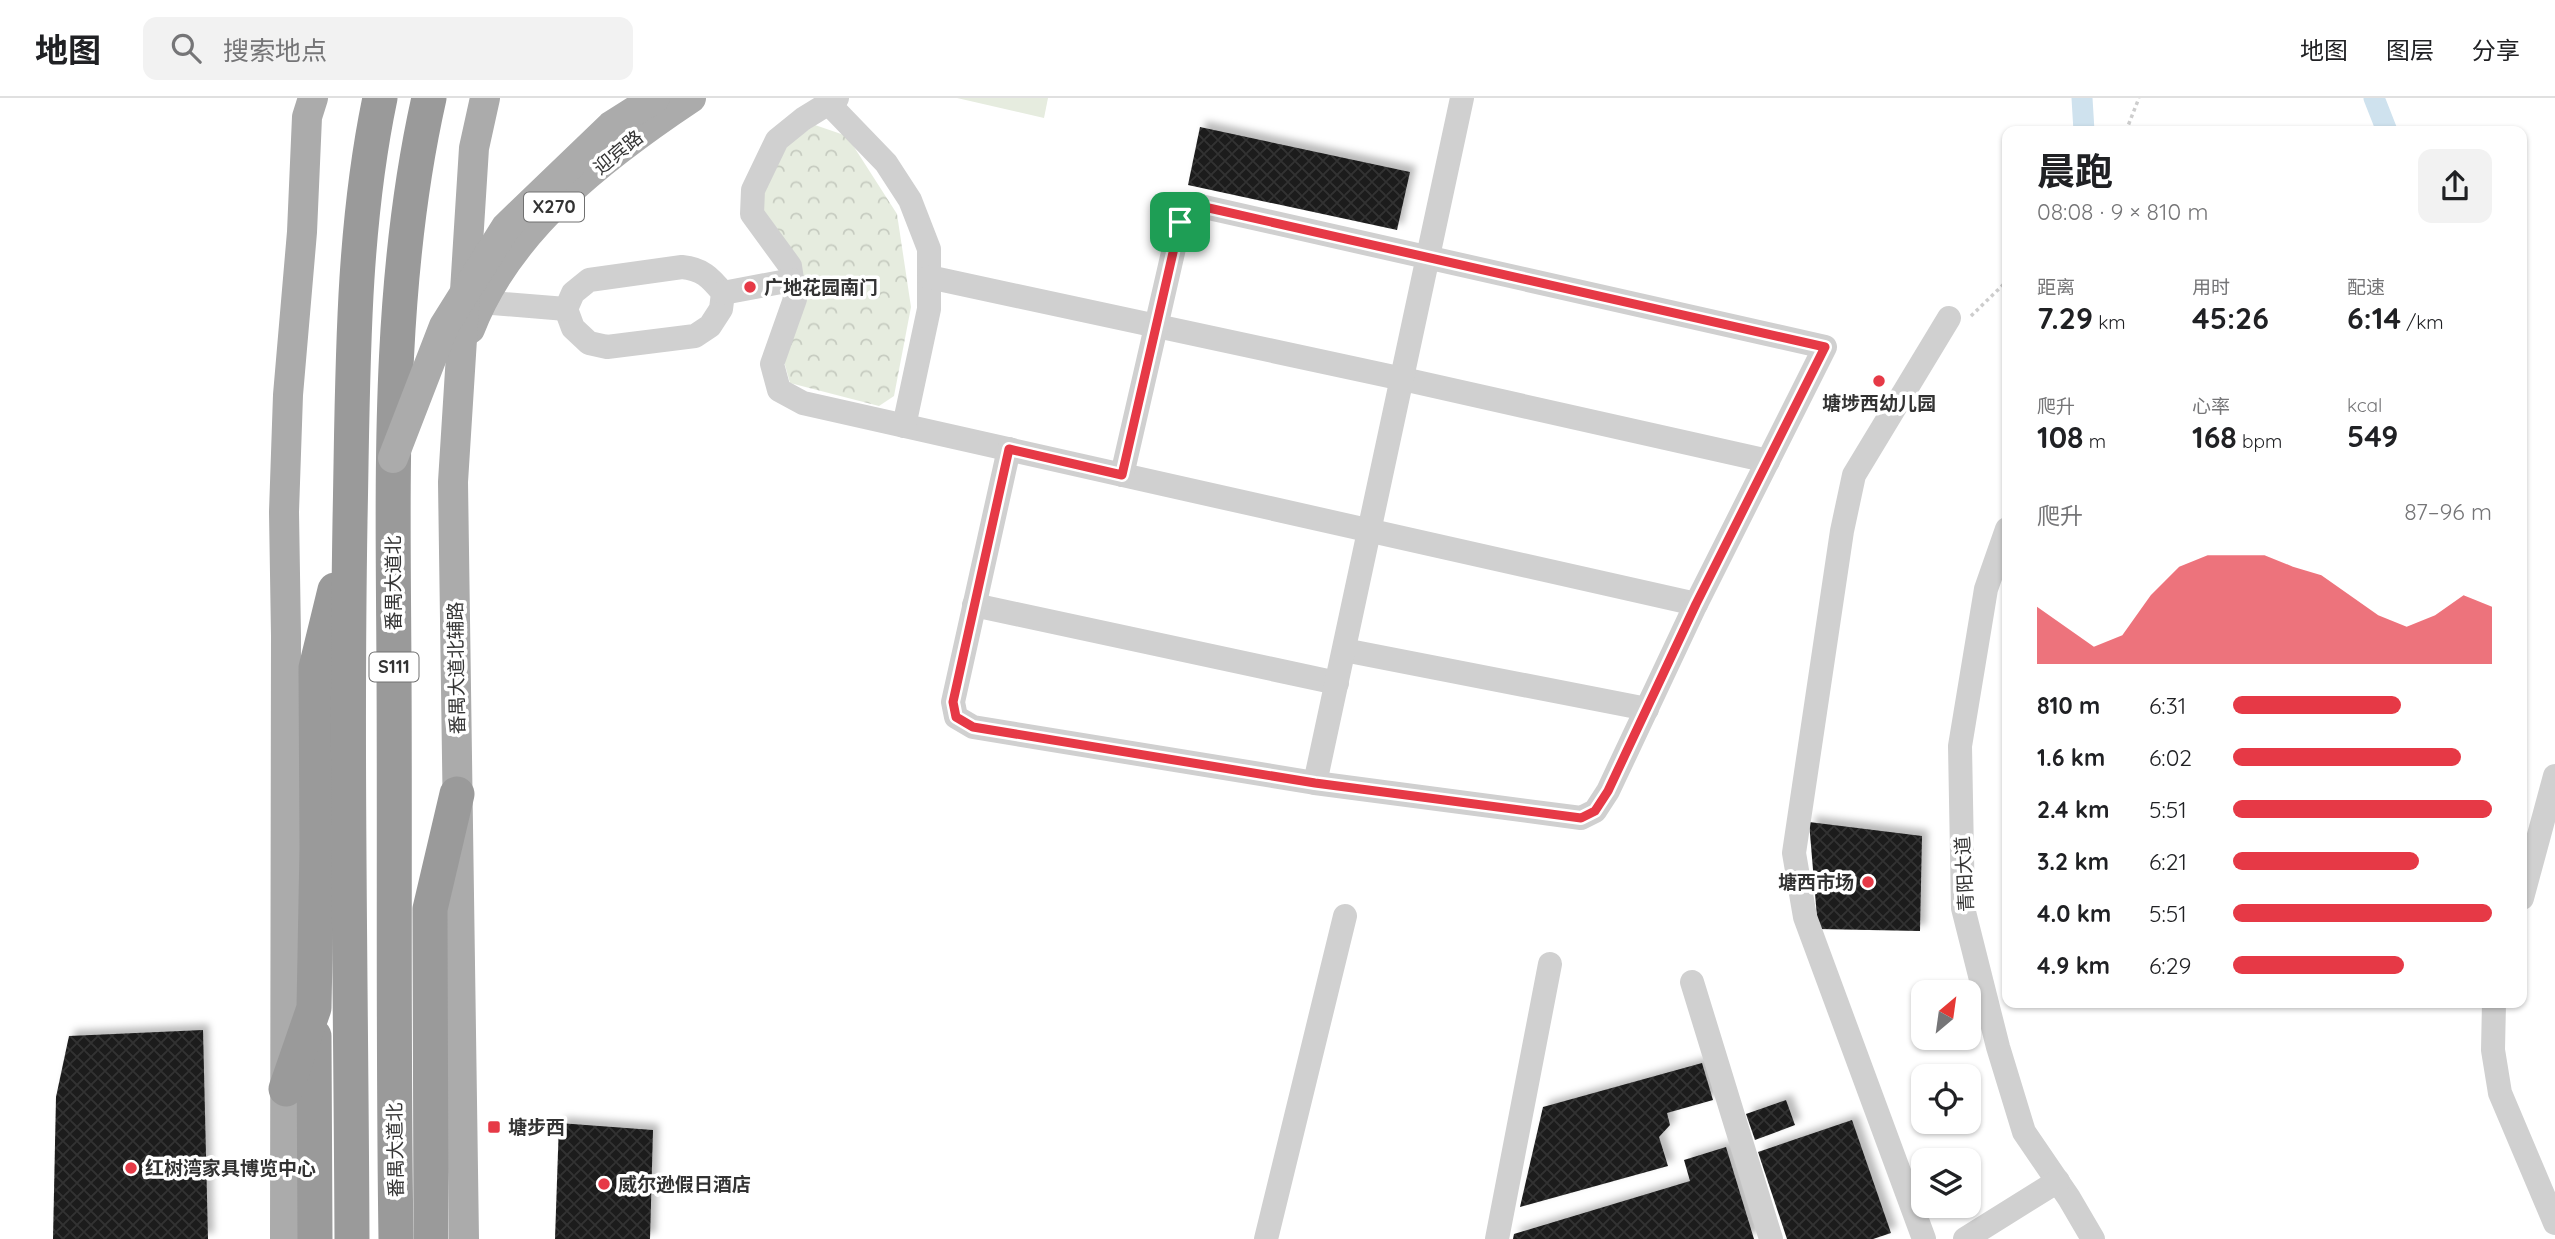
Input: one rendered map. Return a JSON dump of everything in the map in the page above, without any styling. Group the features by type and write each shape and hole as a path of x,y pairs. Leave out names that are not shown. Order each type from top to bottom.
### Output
{"highway":[{"name":"S111","path":"352,1239 349,760 354,331 361,230 380,98"},
{"name":"番禺大道北","path":"396,1239 393,1023 393,416 408,223 429,98"},
{"path":"315,1239 316,668 350,529"},
{"path":"431,1239 430,909 457,794"},
{"path":"286,1089 314,1008"}],"main road":[{"name":"番禺大道北辅路","path":"464,1239 453,482 474,148 485,98"},
{"path":"393,458 444,326 506,227 611,126 655,98"},
{"name":"迎宾路","path":"461,353 481,302 526,238 554,206 596,168 691,98"},
{"path":"285,1239 284,512 288,395 302,232 309,104"}],"street":[{"path":"1315,783 1462,98"},
{"path":"904,426 929,309 929,250 910,200 886,163 832,101 777,140 752,190 752,214 790,266 795,299 772,364 779,390 803,403 904,426 1009,449 1370,531 1696,604"},
{"path":"1009,449 953,702 956,717 973,727 1315,783 1581,818 1595,811 1608,791 1696,604 1825,347 1200,206 1188,210 1180,222 1122,475"},
{"path":"682,267 696,268 710,277 723,293 721,309 710,326 695,336 607,347 589,342 573,328 566,309 573,293 590,280 682,267"},
{"path":"929,277 1768,461"},
{"path":"723,293 792,280"},
{"path":"481,302 566,309"},
{"path":"1924,1239 1805,916 1794,853 1842,531 1854,475 1948,318"},
{"name":"青阳大道","path":"2002,543 1986,589 1959,746 1963,908 1998,1047 2024,1132 2093,1239"},
{"path":"974,605 1337,683"},
{"path":"1344,650 1647,709"},
{"path":"2527,880 2555,776"},
{"path":"1266,1239 1345,916"},
{"path":"1497,1239 1550,964"},
{"path":"1692,982 1771,1239"},
{"path":"2494,1008 2493,1050 2500,1093 2555,1223"},
{"path":"1965,1239 2058,1181"}],"path":[{"path":"2128,126 2139,98"},
{"path":"1948,318 1966,321 2002,286"}],"green space":[{"path":"957,98 1048,98 1044,118"},
{"path":"815,125 847,136 897,214 911,307 894,396 879,406 790,383 783,358 805,296 763,214 761,190 784,147"}],"building":[{"path":"1200,127 1410,172 1397,230 1188,185"},
{"name":"塘西市场","path":"1809,822 1922,836 1920,931 1818,929"},
{"name":"红树湾家具博览中心","path":"203,1030 208,1239 53,1239 56,1097 69,1036"},
{"path":"1702,1063 1713,1100 1667,1113 1670,1125 1659,1137 1668,1166 1520,1207 1543,1107"},
{"path":"1786,1100 1795,1125 1755,1140 1746,1114"},
{"path":"1852,1120 1891,1233 1873,1239 1787,1239 1758,1152"},
{"name":"威尔逊假日酒店","path":"559,1123 653,1130 650,1239 555,1239"},
{"path":"1726,1147 1754,1239 1513,1239 1514,1234 1690,1181 1684,1160"}],"waterway":[{"path":"2082,98 2084,126"},
{"path":"2374,98 2385,126"}],"place":[{"name":"广地花园南门","path":"750,287"},
{"name":"塘埗西幼儿园","path":"1879,381"},
{"name":"塘西市场","path":"1868,882"},
{"name":"塘步西","path":"494,1127"},
{"name":"红树湾家具博览中心","path":"131,1168"},
{"name":"威尔逊假日酒店","path":"604,1184"}],"route":[{"path":"1200,206 1825,347 1696,604 1608,791 1595,811 1581,818 1315,783 973,727 956,717 953,702 1009,449 1122,475 1180,222 1188,210 1200,206"}]}
